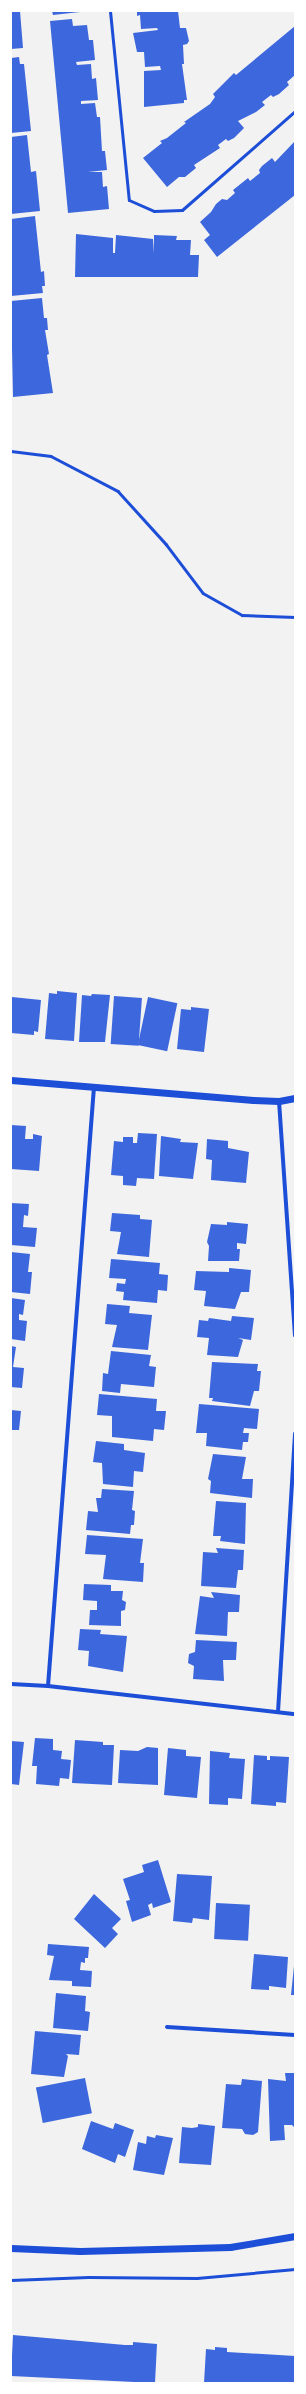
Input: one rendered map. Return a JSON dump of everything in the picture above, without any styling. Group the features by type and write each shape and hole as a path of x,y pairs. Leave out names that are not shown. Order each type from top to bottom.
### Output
{"street":[{"path":"11,1080 279,1101 295,1098"},
{"path":"48,1686 94,1087"},
{"path":"279,1101 295,1335"},
{"path":"278,1712 295,1434"},
{"path":"11,1684 48,1686 295,1714"},
{"path":"167,2027 295,2035"},
{"path":"11,2248 80,2251 230,2247 295,2236"}],"lane":[{"path":"110,11 129,200 154,211 182,210 295,111"}],"path":[{"path":"11,451 52,456 118,491 166,544 203,593 242,615 295,617"},
{"path":"11,2280 88,2277 197,2278 295,2269"}],"building":[{"path":"11,11 20,11 23,48 11,49"},
{"path":"52,11 80,11 80,12 53,15"},
{"path":"137,11 178,11 180,28 186,28 189,41 187,44 183,45 184,64 182,64 187,100 184,100 184,103 144,107 144,71 161,70 160,66 145,67 144,52 137,52 133,33 158,30 157,28 141,29 140,15 137,16"},
{"path":"72,19 73,26 87,25 89,40 93,40 95,60 76,62 77,65 91,64 92,79 96,78 98,100 81,101 81,104 95,103 97,117 100,117 102,151 105,151 107,170 88,172 102,172 103,187 107,186 109,209 68,213 50,21"},
{"path":"295,26 295,75 287,82 289,85 279,94 273,97 271,95 262,102 265,105 256,112 238,121 244,128 234,138 228,141 226,139 218,145 220,148 194,165 196,168 185,177 179,177 167,187 143,158 162,143 160,141 167,138 186,123 184,122 210,104 215,97 213,94 234,73 236,75"},
{"path":"19,57 20,64 24,64 31,131 11,133 11,58"},
{"path":"27,135 31,172 36,171 40,211 11,214 11,137"},
{"path":"295,141 295,195 217,257 204,240 210,235 200,222 211,212 216,204 222,199 227,200 235,193 233,190 248,178 250,181 260,173 259,170 262,166 272,158 275,162"},
{"path":"35,216 41,272 44,271 45,286 42,286 43,293 11,296 11,219"},
{"path":"76,234 113,238 113,253 115,253 116,235 153,239 154,253 154,235 177,236 176,240 191,240 190,255 199,255 198,277 75,277"},
{"path":"42,298 44,318 47,318 48,330 45,330 49,354 47,355 53,393 13,397 11,301"},
{"path":"57,991 77,993 74,1041 45,1039 49,993 57,994"},
{"path":"92,994 110,995 105,1042 79,1042 82,995 91,996"},
{"path":"114,996 142,998 139,1046 111,1044"},
{"path":"12,997 41,1000 38,1032 34,1031 34,1035 11,1033"},
{"path":"148,997 177,1003 167,1051 138,1045"},
{"path":"191,1007 209,1009 204,1052 177,1049 181,1009 191,1010"},
{"path":"11,1125 26,1126 25,1139 33,1139 33,1134 42,1136 39,1171 11,1169"},
{"path":"138,1133 157,1134 154,1179 137,1178 136,1186 123,1185 123,1176 111,1175 114,1141 123,1142 123,1137 133,1137 133,1143 137,1143"},
{"path":"161,1136 181,1139 180,1142 198,1143 193,1179 159,1176"},
{"path":"207,1139 228,1141 228,1148 249,1152 246,1183 211,1180 212,1160 206,1159"},
{"path":"11,1203 29,1204 28,1216 24,1215 23,1227 37,1228 35,1247 11,1245"},
{"path":"112,1213 140,1215 140,1219 152,1220 149,1257 117,1254 121,1232 110,1231"},
{"path":"227,1222 248,1224 246,1244 237,1243 237,1249 240,1249 239,1261 208,1261 209,1246 207,1242 211,1224 227,1225"},
{"path":"11,1252 30,1254 28,1272 32,1272 30,1294 11,1292"},
{"path":"111,1259 160,1263 159,1274 168,1275 167,1291 158,1290 157,1303 123,1300 124,1292 116,1291 117,1283 125,1284 126,1279 109,1278"},
{"path":"229,1268 251,1270 249,1292 241,1292 235,1309 204,1306 206,1291 194,1290 196,1271 229,1272"},
{"path":"11,1298 25,1300 23,1315 19,1314 19,1320 27,1321 25,1341 11,1339"},
{"path":"107,1304 130,1306 129,1313 152,1315 148,1350 112,1347 117,1325 105,1324"},
{"path":"232,1316 254,1318 251,1340 238,1338 243,1340 238,1357 207,1355 209,1338 197,1337 199,1320 208,1321 209,1318 231,1321"},
{"path":"11,1346 16,1347 13,1367 24,1368 22,1388 11,1387"},
{"path":"111,1351 151,1355 149,1366 156,1367 154,1387 121,1384 120,1393 102,1391 103,1373 108,1374"},
{"path":"212,1362 258,1364 257,1371 261,1371 259,1391 254,1391 250,1406 212,1401 213,1398 209,1398"},
{"path":"99,1394 157,1399 156,1411 166,1411 164,1430 154,1429 153,1441 112,1437 112,1416 97,1415"},
{"path":"199,1404 259,1409 257,1429 244,1428 243,1433 249,1433 248,1442 243,1442 242,1450 206,1446 207,1433 196,1433"},
{"path":"11,1410 21,1411 19,1430 11,1430"},
{"path":"96,1441 124,1444 124,1450 145,1453 143,1472 134,1471 133,1487 103,1484 102,1463 93,1462"},
{"path":"213,1454 246,1457 242,1479 253,1479 252,1498 210,1493 211,1481 208,1479"},
{"path":"102,1489 134,1491 132,1510 135,1511 134,1525 131,1525 130,1534 86,1530 88,1511 98,1512 96,1498 101,1498"},
{"path":"216,1501 246,1503 245,1544 220,1541 221,1536 213,1536"},
{"path":"87,1535 143,1539 140,1563 144,1563 143,1582 103,1579 106,1555 85,1554"},
{"path":"216,1548 244,1550 243,1570 238,1570 236,1588 201,1586 203,1552 218,1553"},
{"path":"84,1584 111,1585 111,1591 123,1591 122,1600 126,1602 125,1610 121,1611 121,1626 89,1625 90,1610 97,1610 97,1601 83,1600"},
{"path":"211,1592 240,1595 239,1612 228,1612 227,1636 195,1634 200,1596 214,1598"},
{"path":"80,1629 101,1630 100,1634 127,1636 123,1672 88,1666 89,1651 78,1650"},
{"path":"196,1640 237,1642 236,1660 223,1660 224,1681 193,1679 194,1666 188,1663 189,1654 195,1652"},
{"path":"35,1738 53,1739 53,1750 62,1751 61,1759 71,1760 69,1779 60,1778 59,1786 36,1784 37,1766 32,1766"},
{"path":"75,1740 103,1742 103,1745 114,1745 112,1785 72,1783"},
{"path":"11,1741 24,1742 19,1785 11,1784"},
{"path":"147,1747 158,1748 158,1785 118,1783 120,1750 138,1751"},
{"path":"168,1748 186,1750 186,1756 201,1757 197,1798 164,1795"},
{"path":"210,1751 230,1753 229,1758 245,1759 242,1799 228,1798 228,1805 209,1804"},
{"path":"254,1755 267,1756 267,1760 270,1760 270,1756 289,1757 286,1803 276,1802 276,1806 251,1804"},
{"path":"158,1860 171,1902 153,1908 152,1903 148,1905 151,1915 132,1922 126,1901 130,1900 123,1879 144,1872 142,1865"},
{"path":"177,1874 212,1876 209,1920 193,1918 192,1923 173,1921"},
{"path":"94,1894 121,1919 112,1928 118,1934 105,1948 74,1919"},
{"path":"216,1903 250,1905 248,1941 214,1939"},
{"path":"48,1944 89,1947 88,1958 85,1958 85,1963 81,1962 80,1970 92,1971 91,1987 72,1986 72,1981 49,1980 54,1956 47,1955"},
{"path":"254,1954 288,1957 286,1988 269,1986 269,1990 251,1989"},
{"path":"294,1966 295,1995 291,1995"},
{"path":"56,1993 86,1996 85,2011 90,2012 88,2031 53,2028"},
{"path":"35,2031 81,2035 79,2055 66,2054 68,2056 64,2077 31,2074"},
{"path":"285,2073 295,2073 295,2128 292,2125 284,2125 285,2140 270,2141 268,2079 286,2081"},
{"path":"85,2078 92,2113 43,2123 36,2088"},
{"path":"242,2079 262,2081 258,2132 253,2135 245,2134 242,2129 222,2128 226,2084 241,2085"},
{"path":"91,2121 113,2129 115,2123 134,2130 125,2157 118,2154 115,2163 82,2149"},
{"path":"198,2124 215,2126 211,2165 179,2163 182,2127 198,2127"},
{"path":"156,2135 173,2138 164,2175 133,2170 138,2142 146,2144 147,2136 155,2138"},
{"path":"13,2335 125,2345 133,2345 133,2342 157,2344 155,2383 11,2376"},
{"path":"215,2347 227,2348 227,2352 295,2356 295,2383 204,2383 206,2349 215,2350"}]}
